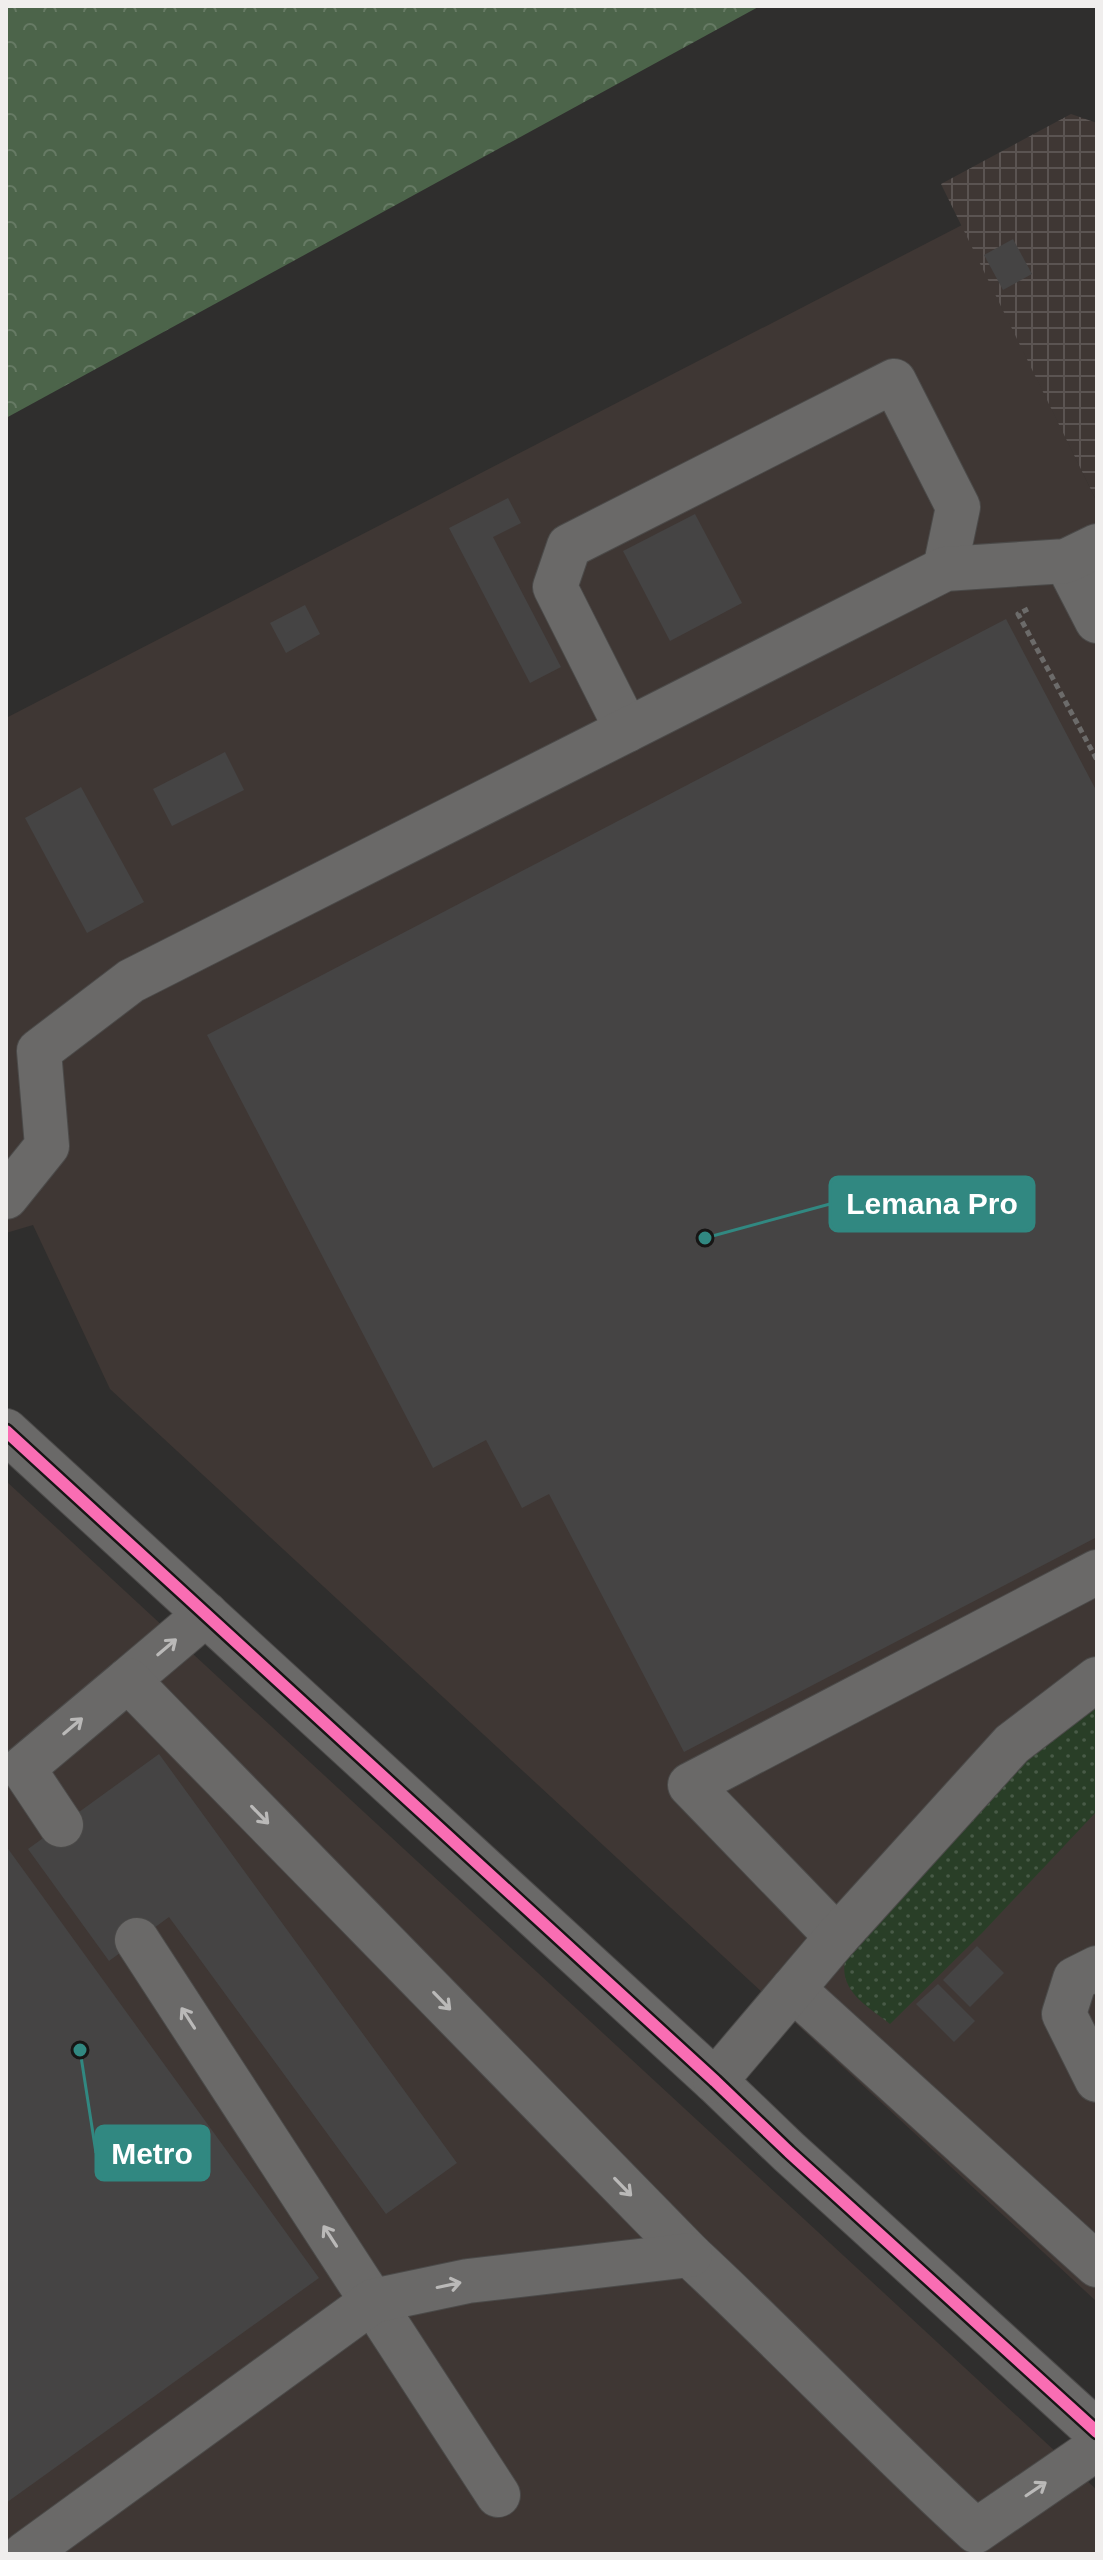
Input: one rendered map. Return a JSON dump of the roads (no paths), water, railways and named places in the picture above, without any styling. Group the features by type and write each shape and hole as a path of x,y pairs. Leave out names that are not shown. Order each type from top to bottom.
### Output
{"street":[{"path":"627,730 555,587 569,546 894,381 958,507 945,569"},
{"path":"6,1197 47,1146 39,1051 131,981 945,569 1084,578"},
{"path":"6,1431 1097,2432"},
{"path":"837,1937 690,1785 1097,1572"},
{"path":"61,1825 15,1757 128,1680 206,1614"},
{"path":"715,2081 837,1937 1012,1744 1097,1679"},
{"path":"128,1680 690,2255 976,2531 1097,2448"},
{"path":"137,1940 498,2495"},
{"path":"1097,1968 1075,1979 1064,2014 1097,2080"},
{"path":"793,1989 1097,2265"},
{"path":"25,2554 373,2301 468,2281 690,2255"}],"place":[{"name":"Lemana Pro","path":"705,1238"},
{"name":"Metro","path":"80,2050"}]}
